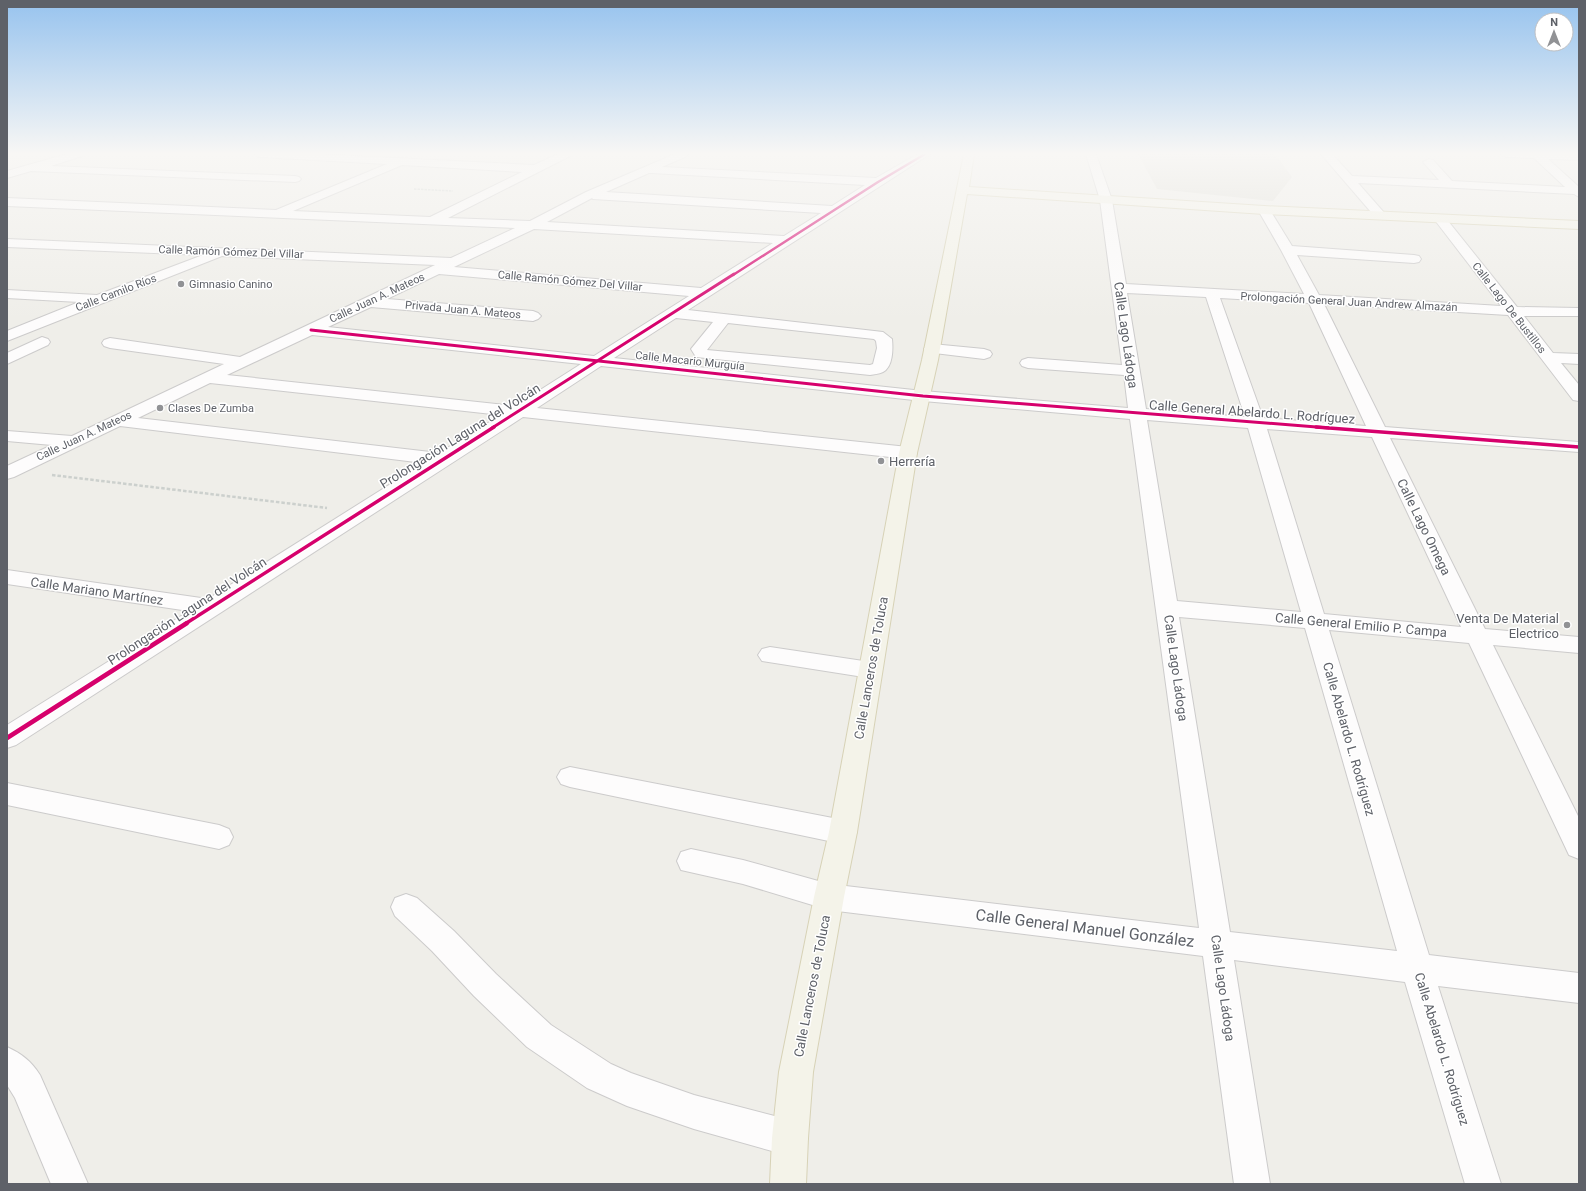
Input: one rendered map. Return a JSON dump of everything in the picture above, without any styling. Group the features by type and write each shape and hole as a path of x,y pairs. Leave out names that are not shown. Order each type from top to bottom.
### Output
{"main road":[{"name":"Calle Lanceros de Toluca","path":"788,1184 790,1138 796,1072 828,897 843,832 908,452 923,396 958,210"},
{"path":"1257,210 1579,225"}],"street":[{"path":"177,210 532,225 786,240"},
{"path":"276,214 287,210"},
{"path":"431,221 454,210"},
{"name":"Calle Juan A. Mateos","path":"10,471 455,262 562,210"},
{"path":"827,210 834,210"},
{"name":"Prolongación Laguna del Volcán","path":"7,738 834,210"},
{"name":"Calle Lago Ládoga","path":"1107,210 1252,1184"},
{"name":"Calle Lago Omega","path":"1264,210 1288,250 1314,300 1579,847"},
{"path":"1375,210 1381,216"},
{"name":"Calle Lago De Bustillos","path":"1440,219 1579,396"},
{"name":"Calle Ramón Gómez Del Villar","path":"7,243 455,262"},
{"path":"1288,250 1414,259"},
{"name":"Calle Camilo Ríos","path":"7,336 99,299 225,252"},
{"name":"Calle Ramón Gómez Del Villar","path":"436,270 704,292"},
{"name":"Prolongación General Juan Andrew Almazán","path":"1119,288 1212,295 1512,311 1579,312"},
{"path":"7,294 99,299"},
{"name":"Calle Abelardo L. Rodríguez","path":"1212,295 1256,423 1417,968 1483,1184"},
{"name":"Privada Juan A. Mateos","path":"369,302 533,316"},
{"path":"673,312 878,335 884,339 885,348 881,366 877,369 870,370 702,354 699,349 724,318"},
{"name":"Calle Macario Murguía","path":"311,330 923,396"},
{"path":"713,332 885,348"},
{"path":"7,359 42,342"},
{"path":"110,343 242,362"},
{"path":"932,349 984,354"},
{"path":"1548,357 1579,359"},
{"path":"1028,363 1132,371"},
{"path":"208,378 908,452"},
{"name":"Calle General Abelardo L. Rodríguez","path":"923,396 1256,423 1579,446"},
{"path":"118,421 442,459"},
{"path":"7,436 72,441"},
{"name":"Calle Mariano Martínez","path":"7,577 212,607"},
{"name":"Calle General Emilio P. Campa","path":"1167,608 1579,645"},
{"path":"770,655 870,670"},
{"path":"570,777 843,832"},
{"path":"7,794 219,838"},
{"name":"Calle General Manuel González","path":"691,861 743,872 828,897 1579,988"},
{"path":"406,907 443,941 485,985 539,1036 599,1076 627,1089 694,1112 790,1138"},
{"path":"7,1064 20,1074 28,1087 60,1164 70,1184"}],"path":[{"path":"10,471 360,512"}],"cycle path":[{"path":"7,738 835,210"},
{"path":"311,330 923,396 1138,414 1579,447"}],"place":[{"name":"Gimnasio Canino","path":"181,284"},
{"name":"Clases De Zumba","path":"160,408"},
{"name":"Herrería","path":"881,461"},
{"name":"Venta De Material Electrico","path":"1567,625"}]}
